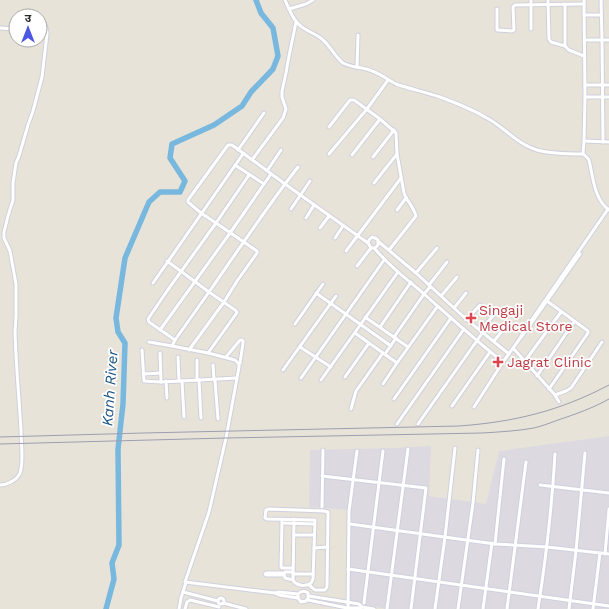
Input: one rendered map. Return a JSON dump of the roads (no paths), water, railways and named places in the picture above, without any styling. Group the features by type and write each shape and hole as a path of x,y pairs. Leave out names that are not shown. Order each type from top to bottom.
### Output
{"street":[{"path":"285,0 296,22 301,27 324,41 341,61 350,66 371,70 397,84 440,97 474,111 488,118 530,148 548,152 583,154 589,160 598,198 609,210 522,334 474,407"},
{"path":"289,9 306,4 312,0"},
{"path":"531,0 531,29"},
{"path":"548,0 549,39 551,42 565,46 569,50 584,56"},
{"path":"601,0 603,142"},
{"path":"497,10 497,30 514,31 515,5 584,2 585,97 583,154"},
{"path":"565,4 565,46"},
{"path":"584,15 601,15"},
{"path":"252,160 283,118 285,112 282,91 296,22"},
{"path":"357,67 358,36"},
{"path":"584,40 609,40"},
{"path":"0,485 17,478 20,474 22,464 14,332 16,316 16,284 10,251 4,238 13,200 13,183 16,163 33,111 42,77 45,48"},
{"path":"329,154 388,80"},
{"path":"585,85 609,85"},
{"path":"585,97 609,97"},
{"path":"329,127 350,100 354,100 396,133 397,154 404,193 416,216 389,250"},
{"path":"238,150 264,113"},
{"path":"352,154 380,119"},
{"path":"372,157 394,130"},
{"path":"584,141 609,142"},
{"path":"190,350 257,253 257,250 188,204 188,200 226,146 232,145 368,243 384,260 411,282 437,307 503,362"},
{"path":"267,171 281,150"},
{"path":"153,283 243,154"},
{"path":"374,183 397,154"},
{"path":"235,164 264,184"},
{"path":"172,346 243,242 298,167"},
{"path":"160,330 271,174"},
{"path":"175,340 149,322 148,319 250,175"},
{"path":"346,251 401,178"},
{"path":"291,208 310,180"},
{"path":"396,210 406,198"},
{"path":"306,218 314,205"},
{"path":"320,228 329,216"},
{"path":"334,238 343,226"},
{"path":"368,243 369,240 374,237 377,239 454,308 509,354"},
{"path":"357,266 372,248 378,246 379,242"},
{"path":"416,273 437,248"},
{"path":"301,378 384,260"},
{"path":"167,261 237,312 208,353"},
{"path":"351,409 356,391 390,346 447,262"},
{"path":"321,380 398,272"},
{"path":"441,296 457,277"},
{"path":"380,327 411,282"},
{"path":"295,324 322,284"},
{"path":"316,293 390,346"},
{"path":"454,308 466,293"},
{"path":"283,370 336,296"},
{"path":"546,301 588,331 549,389"},
{"path":"467,319 480,304"},
{"path":"383,384 437,307"},
{"path":"526,361 561,312"},
{"path":"418,424 494,315"},
{"path":"365,317 408,347"},
{"path":"394,399 451,318"},
{"path":"537,376 574,322"},
{"path":"494,342 507,325"},
{"path":"397,424 464,329"},
{"path":"355,333 397,363"},
{"path":"179,609 180,598 209,512 226,438 244,343 242,340 240,340 226,357"},
{"path":"150,342 226,357 236,360 239,364"},
{"path":"555,395 571,388 602,342"},
{"path":"345,377 369,343"},
{"path":"300,347 331,367"},
{"path":"513,348 555,395 559,402"},
{"path":"142,350 144,381 161,382 237,378"},
{"path":"452,406 490,352"},
{"path":"160,353 161,382"},
{"path":"178,357 184,417"},
{"path":"196,360 201,418"},
{"path":"213,364 218,419"},
{"path":"143,374 161,373"},
{"path":"166,381 167,398"},
{"path":"435,609 455,448"},
{"path":"387,608 408,449"},
{"path":"322,506 323,450"},
{"path":"458,609 468,540 478,450"},
{"path":"348,608 349,511 357,451"},
{"path":"364,603 384,451"},
{"path":"569,609 585,453"},
{"path":"538,609 547,547 555,454"},
{"path":"483,609 504,459"},
{"path":"507,609 526,462"},
{"path":"322,476 426,488 411,609"},
{"path":"540,485 609,493"},
{"path":"284,574 285,578 293,580 298,584 308,585 315,590 326,589 328,513 326,511 315,510 266,509 266,519 314,522"},
{"path":"605,554 609,509"},
{"path":"186,582 275,593 299,594 305,592 308,585 312,582 313,574 315,510"},
{"path":"282,521 281,567 293,571 313,574"},
{"path":"293,580 294,521"},
{"path":"350,524 493,544 547,547 609,554"},
{"path":"294,535 314,535"},
{"path":"314,548 328,547"},
{"path":"592,609 600,553"},
{"path":"348,569 609,606"},
{"path":"272,574 284,574 285,572 293,571"},
{"path":"298,584 301,602 308,600 348,608 362,607 374,609"},
{"path":"183,592 220,606"},
{"path":"305,592 308,593 309,596 359,604 362,607"},
{"path":"308,600 309,596"},
{"path":"185,609 187,602 190,600 246,609"}],"waterway":[{"name":"Kanh River","path":"106,609 114,579 112,563 119,545 118,449 123,404 125,343 118,332 116,318 125,258 149,202 160,192 180,192 185,181 170,158 172,144 214,125 242,106 251,92 273,69 278,56 273,28 261,13 256,0"}],"railway":[{"path":"0,437 459,426 499,422 536,414 573,402 609,385"},
{"path":"0,444 501,432 534,428 584,411 609,399"}],"place":[{"name":"Singaji Medical Store","path":"471,318"},
{"name":"Jagrat Clinic","path":"498,362"}]}
